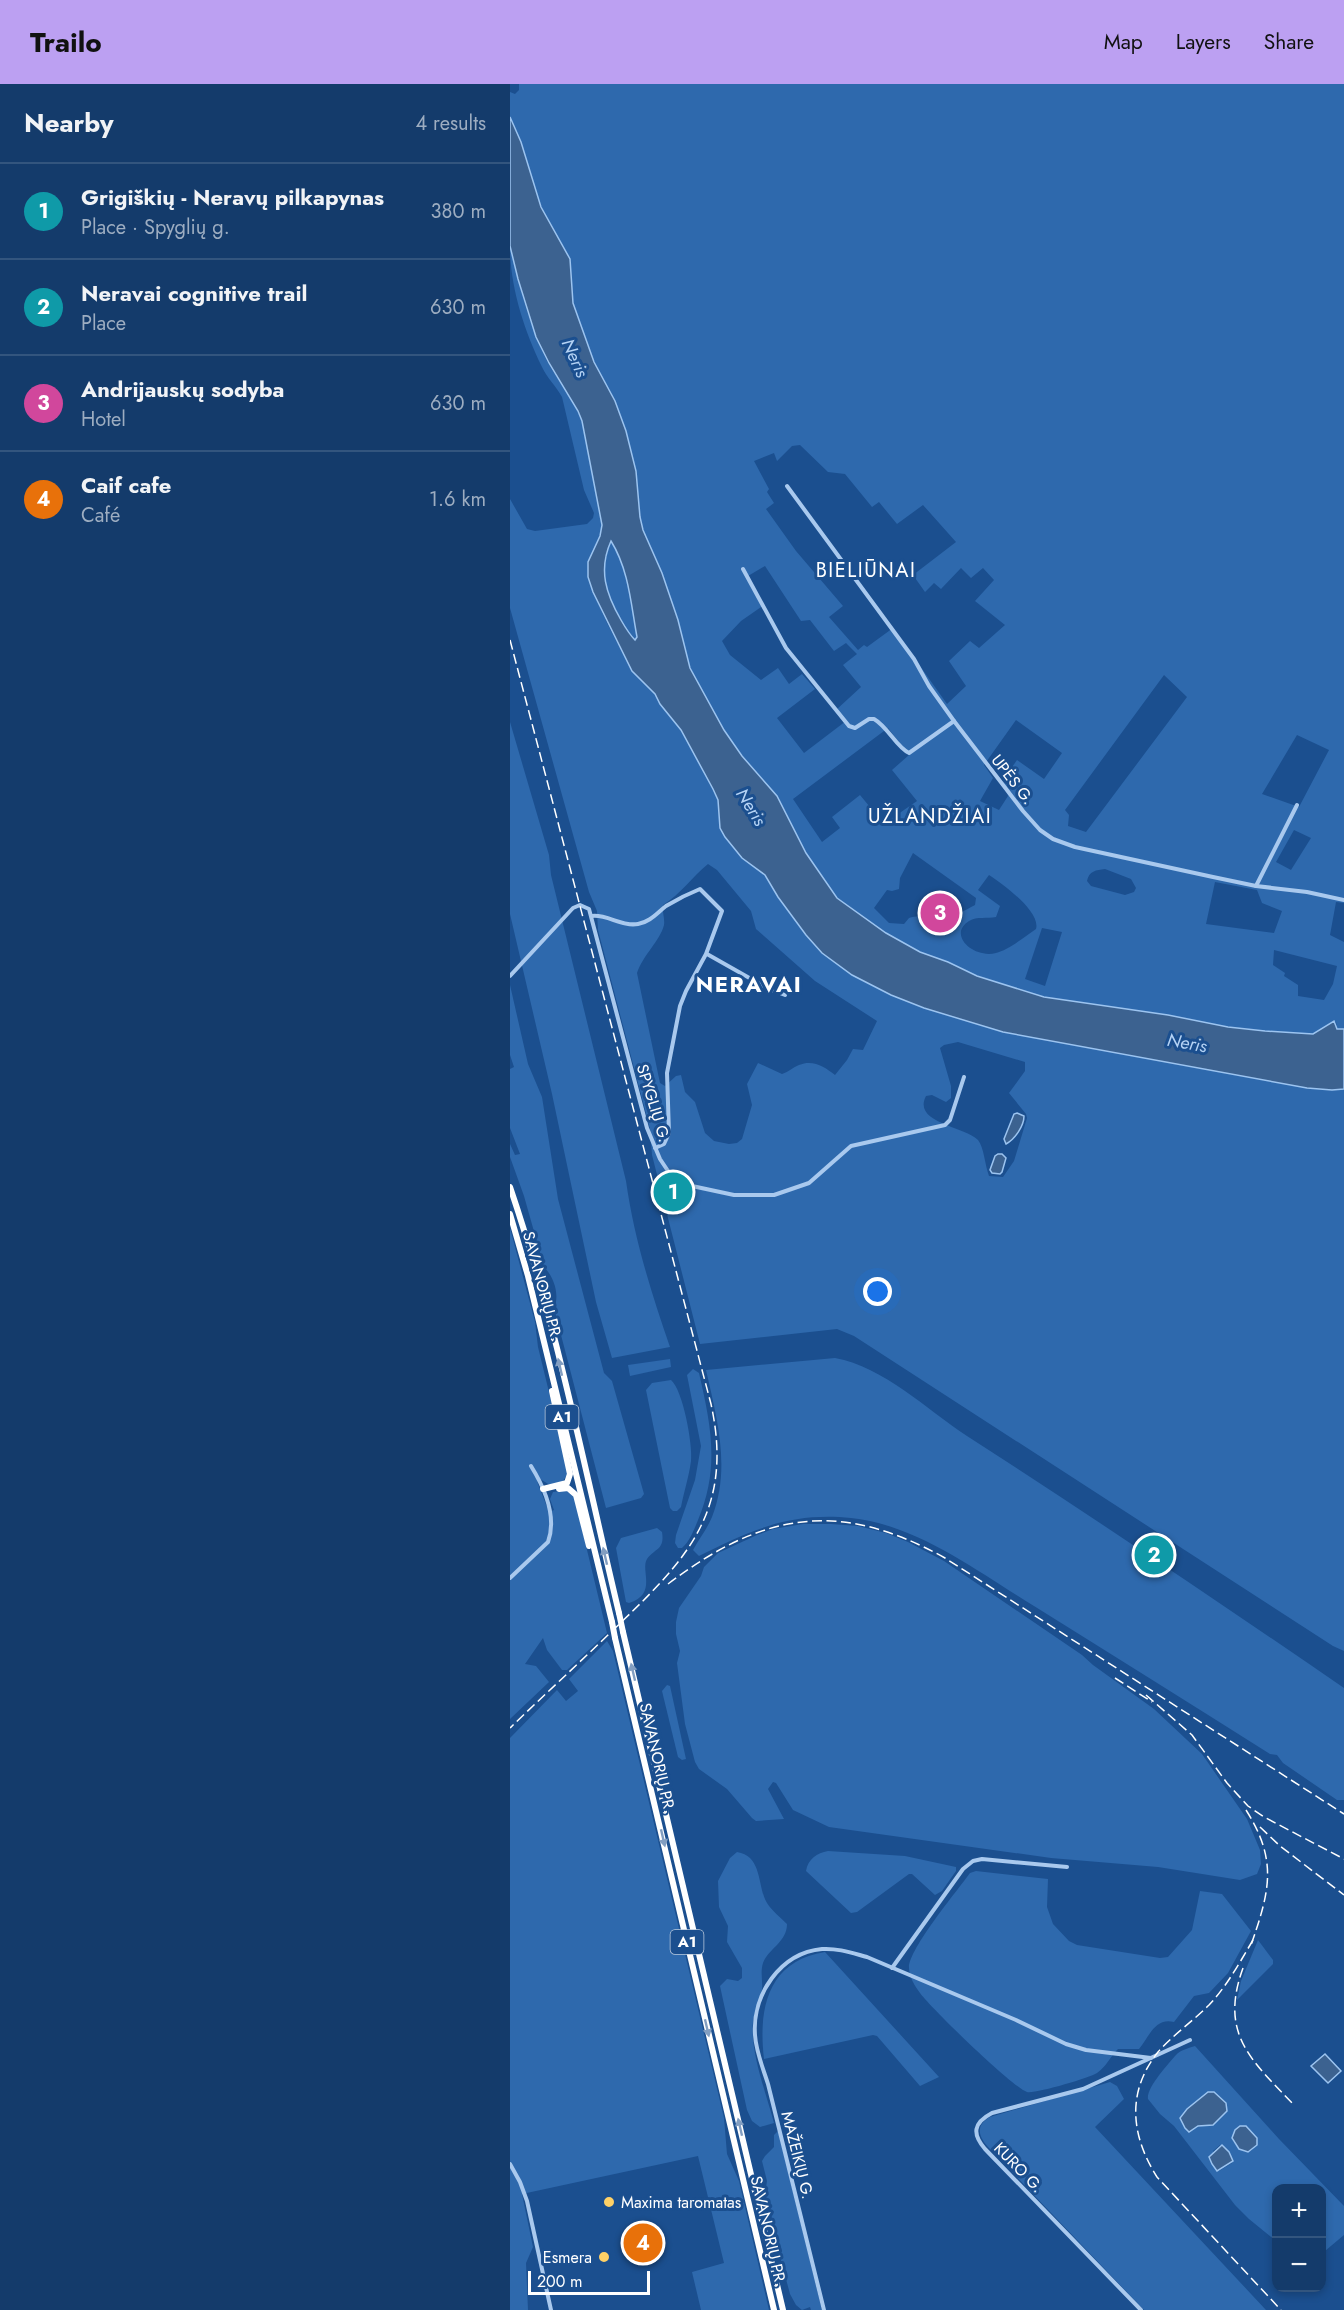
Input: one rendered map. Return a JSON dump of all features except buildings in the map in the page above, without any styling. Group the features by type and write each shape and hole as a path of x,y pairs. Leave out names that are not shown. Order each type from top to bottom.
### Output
{"highway":[{"name":"SAVANORIŲ PR.","path":"510,1187 546,1308 783,2310"},
{"name":"SAVANORIŲ PR.","path":"510,1214 528,1276 612,1622 774,2310"},
{"path":"528,1276 570,1474 567,1483 544,1491"},
{"path":"544,1491 568,1488 576,1495 595,1569 612,1622"}],"street":[{"name":"UPĖS G.","path":"787,486 914,659 929,686 954,721 1032,823 1053,839 1079,848 1256,886 1307,892 1344,900"},
{"path":"743,569 786,648 816,689 849,726 855,728 867,720 874,719 889,731 903,750 909,753 954,721"},
{"path":"1256,886 1297,805"},
{"path":"510,976 573,908 586,907 592,916 638,924 654,917 667,906 696,891 703,890 721,909 723,914 706,954 682,1000 667,1073 669,1134 664,1144 655,1148"},
{"name":"SPYGLIŲ G.","path":"592,916 600,956 643,1114 655,1148 670,1174 677,1180 692,1186 734,1195 774,1195 809,1183 851,1146 947,1124 964,1077"},
{"path":"706,954 769,989 785,995"},
{"path":"510,1578 548,1542 550,1512 544,1491 531,1466"},
{"path":"892,1968 963,1869 973,1861 982,1859 1067,1867"},
{"name":"MAŽEIKIŲ G.","path":"825,2310 768,2084 757,2050 755,2032 759,2006 767,1985 778,1970 787,1963 811,1951 821,1949 844,1951 867,1957 1016,2020 1066,2044 1086,2050 1151,2058"},
{"name":"KURO G.","path":"1141,2310 985,2149 979,2141 976,2130 983,2118 992,2113 1083,2089 1190,2040"},
{"path":"510,2163 527,2201 551,2310"}],"shaded area":[{"path":"519,84 1344,84 1344,903 1336,902 1330,935 1344,942 1344,1029 1337,1029 1336,1022 1332,1022 1313,1034 1265,1031 1044,997 977,976 920,952 886,933 837,898 806,853 777,796 742,756 724,730 690,668 678,620 662,573 643,530 636,471 626,431 615,401 594,362 573,303 570,259 545,217 534,190 521,142 510,117 510,92 515,94 519,90","holes":["800,445 828,472 845,474 872,507 879,502 897,524 923,505 956,542 913,575 925,592 934,583 941,589 961,568 971,578 983,568 994,580 975,601 1005,625 979,648 970,641 949,661 966,686 947,704 893,628 867,647 864,645 858,650 829,617 843,606 796,551 766,509 774,503 754,461 774,453 777,461 792,446","765,566 801,621 810,620 834,651 846,643 857,654 843,665 861,687 836,710 846,721 804,753 777,718 815,689 802,674 789,684 778,668 761,680 730,655 722,641 741,621 764,605 748,576","1164,675 1187,697 1086,832 1068,826 1069,815 1065,810","1016,720 1062,753 1044,779 1017,760 1003,780 1008,796 999,810 980,801 993,778 984,765","888,728 909,755 892,770 917,801 888,821 879,818 860,795 832,817 840,828 822,842 793,799","1297,735 1329,750 1299,807 1262,794","1294,830 1311,838 1291,870 1276,862","913,853 976,898 975,905 947,918 914,917 909,918 904,924 889,923 874,908 887,890 899,889 900,878","1105,869 1131,879 1136,888 1134,892 1125,895 1091,886 1087,881 1091,873","989,875 1027,907 1036,922 1036,929 996,953 979,952 966,945 961,933 969,921 996,917 1000,906 978,890","1215,882 1257,890 1262,903 1282,911 1274,933 1206,924","1042,928 1062,932 1045,986 1025,979","1274,950 1337,966 1333,984 1324,1000 1298,996 1298,985 1284,976 1285,973 1273,965"]},
{"path":"510,246 525,305 535,333 547,361 575,405 582,421 602,526 601,536 588,562 593,592 632,671 655,694 660,704 681,730 713,789 718,800 720,828 725,837 742,858 765,875 778,897 822,953 892,995 1003,1032 1274,1082 1332,1090 1344,1089 1344,1651 854,1336 837,1329 700,1344 652,1155 650,1129 598,930 597,911 589,892 510,608 510,499 527,529 535,531 587,524 593,518 594,513 584,490 562,397 544,371 524,323 515,293","holes":["708,864 717,870 751,911 756,929 815,981 877,1021 863,1050 853,1049 835,1075 814,1063 804,1063 782,1074 758,1063 747,1084 752,1105 742,1139 737,1143 729,1144 714,1141 705,1133 695,1102 685,1092 681,1075 676,1076 665,1086 660,1083 637,973 662,931 663,905","958,1042 1025,1062 1025,1071 1009,1093 1027,1118 1014,1161 1003,1177 989,1176 978,1140 942,1123 926,1112 924,1105 926,1096 932,1095 946,1102 951,1098 951,1086 940,1048"]},
{"path":"611,541 626,575 637,637 634,640 615,610 607,591 604,572"},
{"path":"510,722 549,855 551,875 626,1181 638,1244 670,1347 612,1358 596,1302 552,1094 510,914"},
{"path":"510,985 528,1064 542,1097 558,1199 604,1373 612,1381 644,1494 641,1498 606,1508 554,1308 555,1286 544,1267 524,1196 510,1157 510,1144 515,1155 520,1154 510,1128 510,1069 514,1067 510,1055"},
{"path":"510,1228 535,1322 538,1347 568,1470 562,1482 550,1485 540,1479 537,1480 549,1512 554,1510 550,1499 553,1492 567,1490 574,1496 607,1633 567,1670 562,1670 547,1650 543,1638 525,1664 536,1666 549,1682 510,1719"},
{"path":"835,1358 871,1370 904,1390 967,1436 1156,1560 1344,1688 1344,1800 1337,1800 1283,1763 1277,1755 1270,1754 969,1565 924,1540 900,1530 876,1522 851,1518 809,1518 754,1531 699,1556 693,1550 712,1517 721,1480 718,1425 706,1370"},
{"path":"670,1359 671,1367 630,1376 628,1365"},
{"path":"693,1369 699,1373 707,1411 711,1464 705,1501 698,1520 687,1542 682,1548 678,1548 675,1543 676,1535 695,1480 701,1446 687,1375"},
{"path":"671,1380 683,1406 691,1453 681,1507 677,1511 670,1508 646,1390 652,1383"},
{"path":"803,1524 858,1526 886,1533 908,1542 944,1561 1082,1655 1154,1709 1202,1754 1247,1819 1260,1850 1261,1864 1257,1874 1240,1880 1158,1867 1051,1858 829,1827 793,1810 776,1783 773,1782 768,1789 784,1819 756,1821 752,1818 727,1789 699,1769 695,1762 685,1724 677,1663 680,1651 676,1622 679,1608 701,1576 704,1567 718,1553 773,1529"},
{"path":"657,1528 662,1532 663,1538 661,1546 650,1555 645,1564 646,1588 638,1599 626,1602 616,1548 621,1538"},
{"path":"607,1641 613,1651 724,2118 727,2154 739,2181 769,2310 701,2310 692,2272 724,2263 698,2156 522,2194 533,2247 526,2263 528,2310 510,2310 510,1738 557,1690 566,1701 578,1691 569,1679"},
{"path":"667,1685 670,1686 686,1759 682,1760 678,1757 662,1691"},
{"path":"828,1851 905,1856 956,1867 956,1871 942,1891 935,1895 912,1874 909,1874 857,1912 851,1913 806,1871 814,1857"},
{"path":"737,1852 751,1859 767,1903 787,1924 784,1936 763,1963 762,1990 753,2022 756,2059 774,2123 760,2127 752,2121 747,2110 720,1986 727,1979 738,1981 742,1978 742,1968 727,1942 728,1926 719,1907 718,1881 730,1858"},
{"path":"976,1871 1048,1879 1047,1907 1053,1924 1069,1941 1077,1945 1160,1958 1168,1957 1192,1930 1200,1891 1222,1894 1251,1931 1228,1973 1209,1993 1194,1996 1174,2022 1167,2021 1157,2025 1139,2049 1118,2049 1097,2073 1051,2088 1027,2092 990,2063 939,2014 920,1993 910,1975 911,1959 924,1935 970,1873"},
{"path":"1258,1940 1273,1960 1273,1964 1237,2000 1241,1981"},
{"path":"825,1952 939,2077 920,2086 877,2036 873,2035 764,2059 763,2022 771,1990 779,1976 791,1965 806,1957"},
{"path":"1195,2046 1323,2184 1272,2184 1272,2238 1235,2205 1174,2126 1148,2099 1154,2082 1180,2052","holes":["1194,2103 1227,2111 1211,2124 1199,2126 1181,2119","1240,2126 1246,2126 1257,2138 1252,2150 1246,2152 1239,2149 1233,2141","1220,2145 1227,2150 1232,2163 1219,2171 1213,2151"]},
{"path":"1110,2082 1117,2086 1124,2099 1095,2127 1266,2310 1144,2310 983,2141 980,2128 990,2117"},
{"path":"778,2131 822,2310 811,2310 810,2307 802,2310 796,2305 790,2294 775,2238 770,2207 765,2194 767,2181 762,2161 774,2147 774,2135"},
{"path":"1326,2187 1344,2206 1344,2235 1326,2250"}],"water":[{"name":"Neris","path":"510,117 521,142 541,207 570,259 573,303 594,362 615,401 626,431 636,471 643,530 662,573 678,620 690,668 724,730 742,756 777,796 806,853 837,898 886,933 920,952 977,976 1044,997 1265,1031 1313,1034 1334,1021 1337,1029 1344,1029 1344,1089 1307,1088 1003,1032 924,1008 891,995 852,975 822,953 778,897 765,875 742,858 725,837 720,828 718,800 713,789 681,730 660,704 655,694 632,671 593,592 588,577 588,562 600,536 602,525 582,421 536,337 510,246","holes":["611,541 617,552 628,588 637,637 635,640 611,601 606,582 605,562"]},
{"path":"1014,1114 1024,1116 1021,1128 1016,1136 1006,1144 1004,1139"},
{"path":"998,1154 1006,1158 1000,1174 992,1173 990,1170"},
{"path":"1325,2054 1341,2071 1328,2083 1311,2066"},
{"path":"1208,2092 1214,2092 1226,2103 1227,2111 1213,2125 1198,2126 1189,2132 1180,2118 1187,2109"},
{"path":"1240,2126 1246,2126 1257,2138 1257,2145 1248,2152 1239,2149 1232,2138 1235,2130"},
{"path":"1222,2145 1229,2152 1233,2161 1217,2171 1209,2157"}],"railway":[{"path":"510,640 711,1404 717,1443 716,1476 709,1506 697,1533 681,1558 637,1607 510,1728"},
{"path":"668,1584 736,1541 769,1529 802,1522 836,1521 870,1527 907,1539 945,1558 1344,1814"},
{"path":"1115,1678 1152,1702"},
{"path":"1146,1695 1192,1735 1227,1783 1248,1806 1264,1817 1344,1859"},
{"path":"1246,1810 1263,1846 1268,1878 1262,1911 1250,1948"},
{"path":"1260,1827 1280,1846 1344,1895"},
{"path":"1253,1940 1216,1998 1158,2052 1148,2067 1137,2098 1137,2130 1148,2161 1157,2177 1281,2310"},
{"path":"1243,1968 1237,1991 1235,2011 1237,2028 1243,2044 1253,2059 1294,2105"}],"place":[{"name":"Andrijauskų sodyba","path":"940,913"},
{"name":"Grigiškių - Neravų pilkapynas","path":"673,1192"},
{"name":"Neravai cognitive trail","path":"1154,1555"},
{"name":"Maxima taromatas","path":"609,2202"},
{"name":"Caif cafe","path":"643,2243"},
{"name":"Esmera","path":"604,2257"}],"district":[{"name":"BIELIŪNAI","path":"866,570"},
{"name":"UŽLANDŽIAI","path":"930,816"},
{"name":"NERAVAI","path":"749,984"}]}
